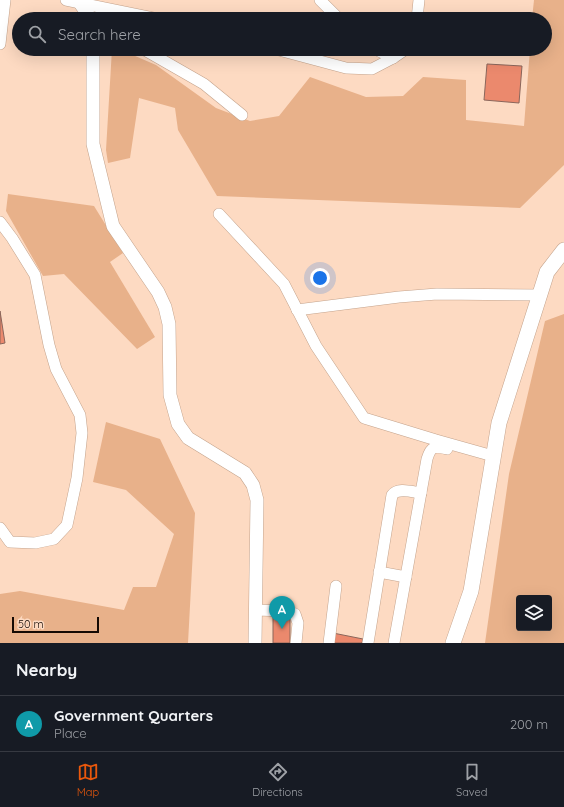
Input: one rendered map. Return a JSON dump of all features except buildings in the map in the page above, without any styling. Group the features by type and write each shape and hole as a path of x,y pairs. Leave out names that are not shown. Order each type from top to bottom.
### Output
{"main road":[{"path":"453,643 471,591 499,423 547,272 564,250"}],"street":[{"path":"0,44 5,0"},
{"path":"66,0 80,1 128,12"},
{"path":"320,0 332,12"},
{"path":"418,12 419,0"},
{"path":"80,1 87,12"},
{"path":"93,56 93,144 113,226 158,292 165,307 169,324 170,396 178,424 188,438 245,472 253,486 257,500 255,643"},
{"path":"155,56 204,84 242,115"},
{"path":"301,56 346,68 372,69 396,56"},
{"path":"389,56 393,58"},
{"path":"219,214 284,284 316,346 364,418 492,458"},
{"path":"0,222 35,275 56,369 80,415 82,433 77,478 67,525 54,539 35,543 10,542 0,528"},
{"path":"297,310 399,297 437,294 540,295"},
{"path":"394,643 428,454 430,450 438,447 492,458"},
{"path":"368,643 392,495 399,491 421,493"},
{"path":"379,572 406,577"},
{"path":"329,643 336,586"},
{"path":"256,610 287,611 295,614 298,623 296,643"}],"shaded area":[{"path":"534,0 564,0 564,165 520,208 217,196 178,130 175,108 139,98 130,158 108,163 106,150 112,56 135,56 156,65 216,108 250,121 279,116 310,77 366,97 403,96 423,77 466,80 466,120 524,126 529,56 552,56 552,12 533,12"},
{"path":"8,194 94,206 123,253 110,262 155,337 137,349 64,274 43,276 6,211"},
{"path":"564,314 564,643 485,643 509,474 545,321"},
{"path":"106,422 160,439 195,513 188,643 0,643 0,594 20,591 124,610 133,587 156,587 174,534 126,490 93,482"}],"place":[{"name":"Government Quarters","path":"282,629"}]}
